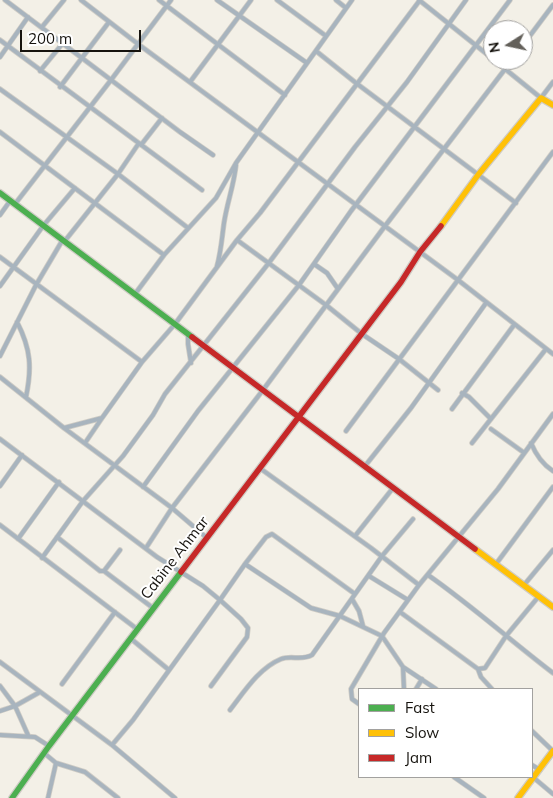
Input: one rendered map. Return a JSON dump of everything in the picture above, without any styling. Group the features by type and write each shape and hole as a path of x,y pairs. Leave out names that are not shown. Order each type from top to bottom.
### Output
{"street":[{"path":"5,0 213,154"},
{"path":"42,27 64,0"},
{"path":"81,0 458,280 491,308"},
{"path":"159,0 285,95"},
{"path":"0,214 44,166 171,0"},
{"path":"217,0 306,63"},
{"path":"190,82 251,0"},
{"path":"277,0 326,36"},
{"path":"336,0 346,8"},
{"path":"135,294 164,254 216,198 236,163 352,0"},
{"path":"85,443 142,362 175,324 237,240 260,213 419,0 483,52"},
{"path":"42,558 83,501 114,466 153,415 166,394 268,264 466,0"},
{"path":"143,487 198,411 314,264 510,0"},
{"path":"533,32 553,5"},
{"path":"0,57 28,17"},
{"path":"60,86 109,22"},
{"path":"0,40 202,190"},
{"path":"40,71 63,43"},
{"path":"316,51 516,203"},
{"path":"146,548 172,508 504,70"},
{"path":"506,70 541,98 553,105"},
{"path":"541,98 553,82"},
{"path":"0,89 118,174 188,228"},
{"name":"Cabine Ahmar","path":"12,798 48,746 402,282 420,252 446,220 478,175 541,98"},
{"path":"0,356 36,285 63,241 95,204 162,118"},
{"path":"0,132 164,254"},
{"path":"346,431 553,152"},
{"path":"215,271 236,163"},
{"path":"0,286 43,226 75,188"},
{"path":"0,193 553,607"},
{"path":"237,240 438,390"},
{"path":"0,257 142,362"},
{"path":"314,264 327,273 338,288"},
{"path":"458,280 491,308 553,354"},
{"path":"365,466 486,303"},
{"path":"17,322 27,346 31,366 26,398"},
{"path":"452,409 514,324"},
{"path":"188,334 191,363"},
{"path":"472,443 546,349"},
{"path":"0,377 64,428 172,508 207,538"},
{"path":"462,393 469,397 491,418"},
{"path":"358,703 352,699 351,689 382,636 419,585 498,488 553,414"},
{"path":"64,428 102,418"},
{"path":"491,429 523,452"},
{"path":"0,439 146,548 220,600 241,619 248,628 247,637 211,686"},
{"path":"531,443 539,459 553,472"},
{"path":"0,486 22,455"},
{"path":"261,468 419,585"},
{"path":"18,539 59,482"},
{"path":"496,564 553,487"},
{"path":"355,536 394,488"},
{"path":"230,710 248,686 264,670 283,658 309,656 382,556 413,519"},
{"path":"0,525 137,629"},
{"path":"112,745 133,720 266,537 272,534 355,594"},
{"path":"57,537 100,571 104,571 153,608"},
{"path":"104,571 120,550"},
{"path":"524,586 553,550"},
{"path":"245,564 311,608 340,616 382,636 403,667 434,688"},
{"path":"428,575 553,672"},
{"path":"369,576 408,600"},
{"path":"478,669 485,668 506,636 539,596"},
{"path":"352,599 359,611 363,626"},
{"path":"62,684 115,612"},
{"path":"400,612 478,669 481,677 491,688"},
{"path":"130,638 169,670"},
{"path":"0,662 112,745 175,798"},
{"path":"403,667 404,688"},
{"path":"417,688 422,680"},
{"path":"0,686 15,706 28,735"},
{"path":"0,711 15,706 40,692"},
{"path":"518,798 553,751 533,733"},
{"path":"1,736 28,735 39,738 48,746"},
{"path":"44,753 56,763 85,772 118,798"},
{"path":"48,798 56,763"},
{"path":"533,766 540,770"},
{"path":"455,778 484,798"},
{"path":"534,778 553,794"}],"traffic: fast":[{"path":"0,193 192,337"},
{"path":"12,798 49,746 181,572"}],"traffic: slow":[{"path":"441,226 478,175 541,98 553,105"},
{"path":"475,549 553,607"},
{"path":"533,778 553,751"},
{"path":"518,798 533,778"}],"traffic: jam":[{"path":"181,572 401,282 420,252 441,226"},
{"path":"192,337 475,549"}]}
